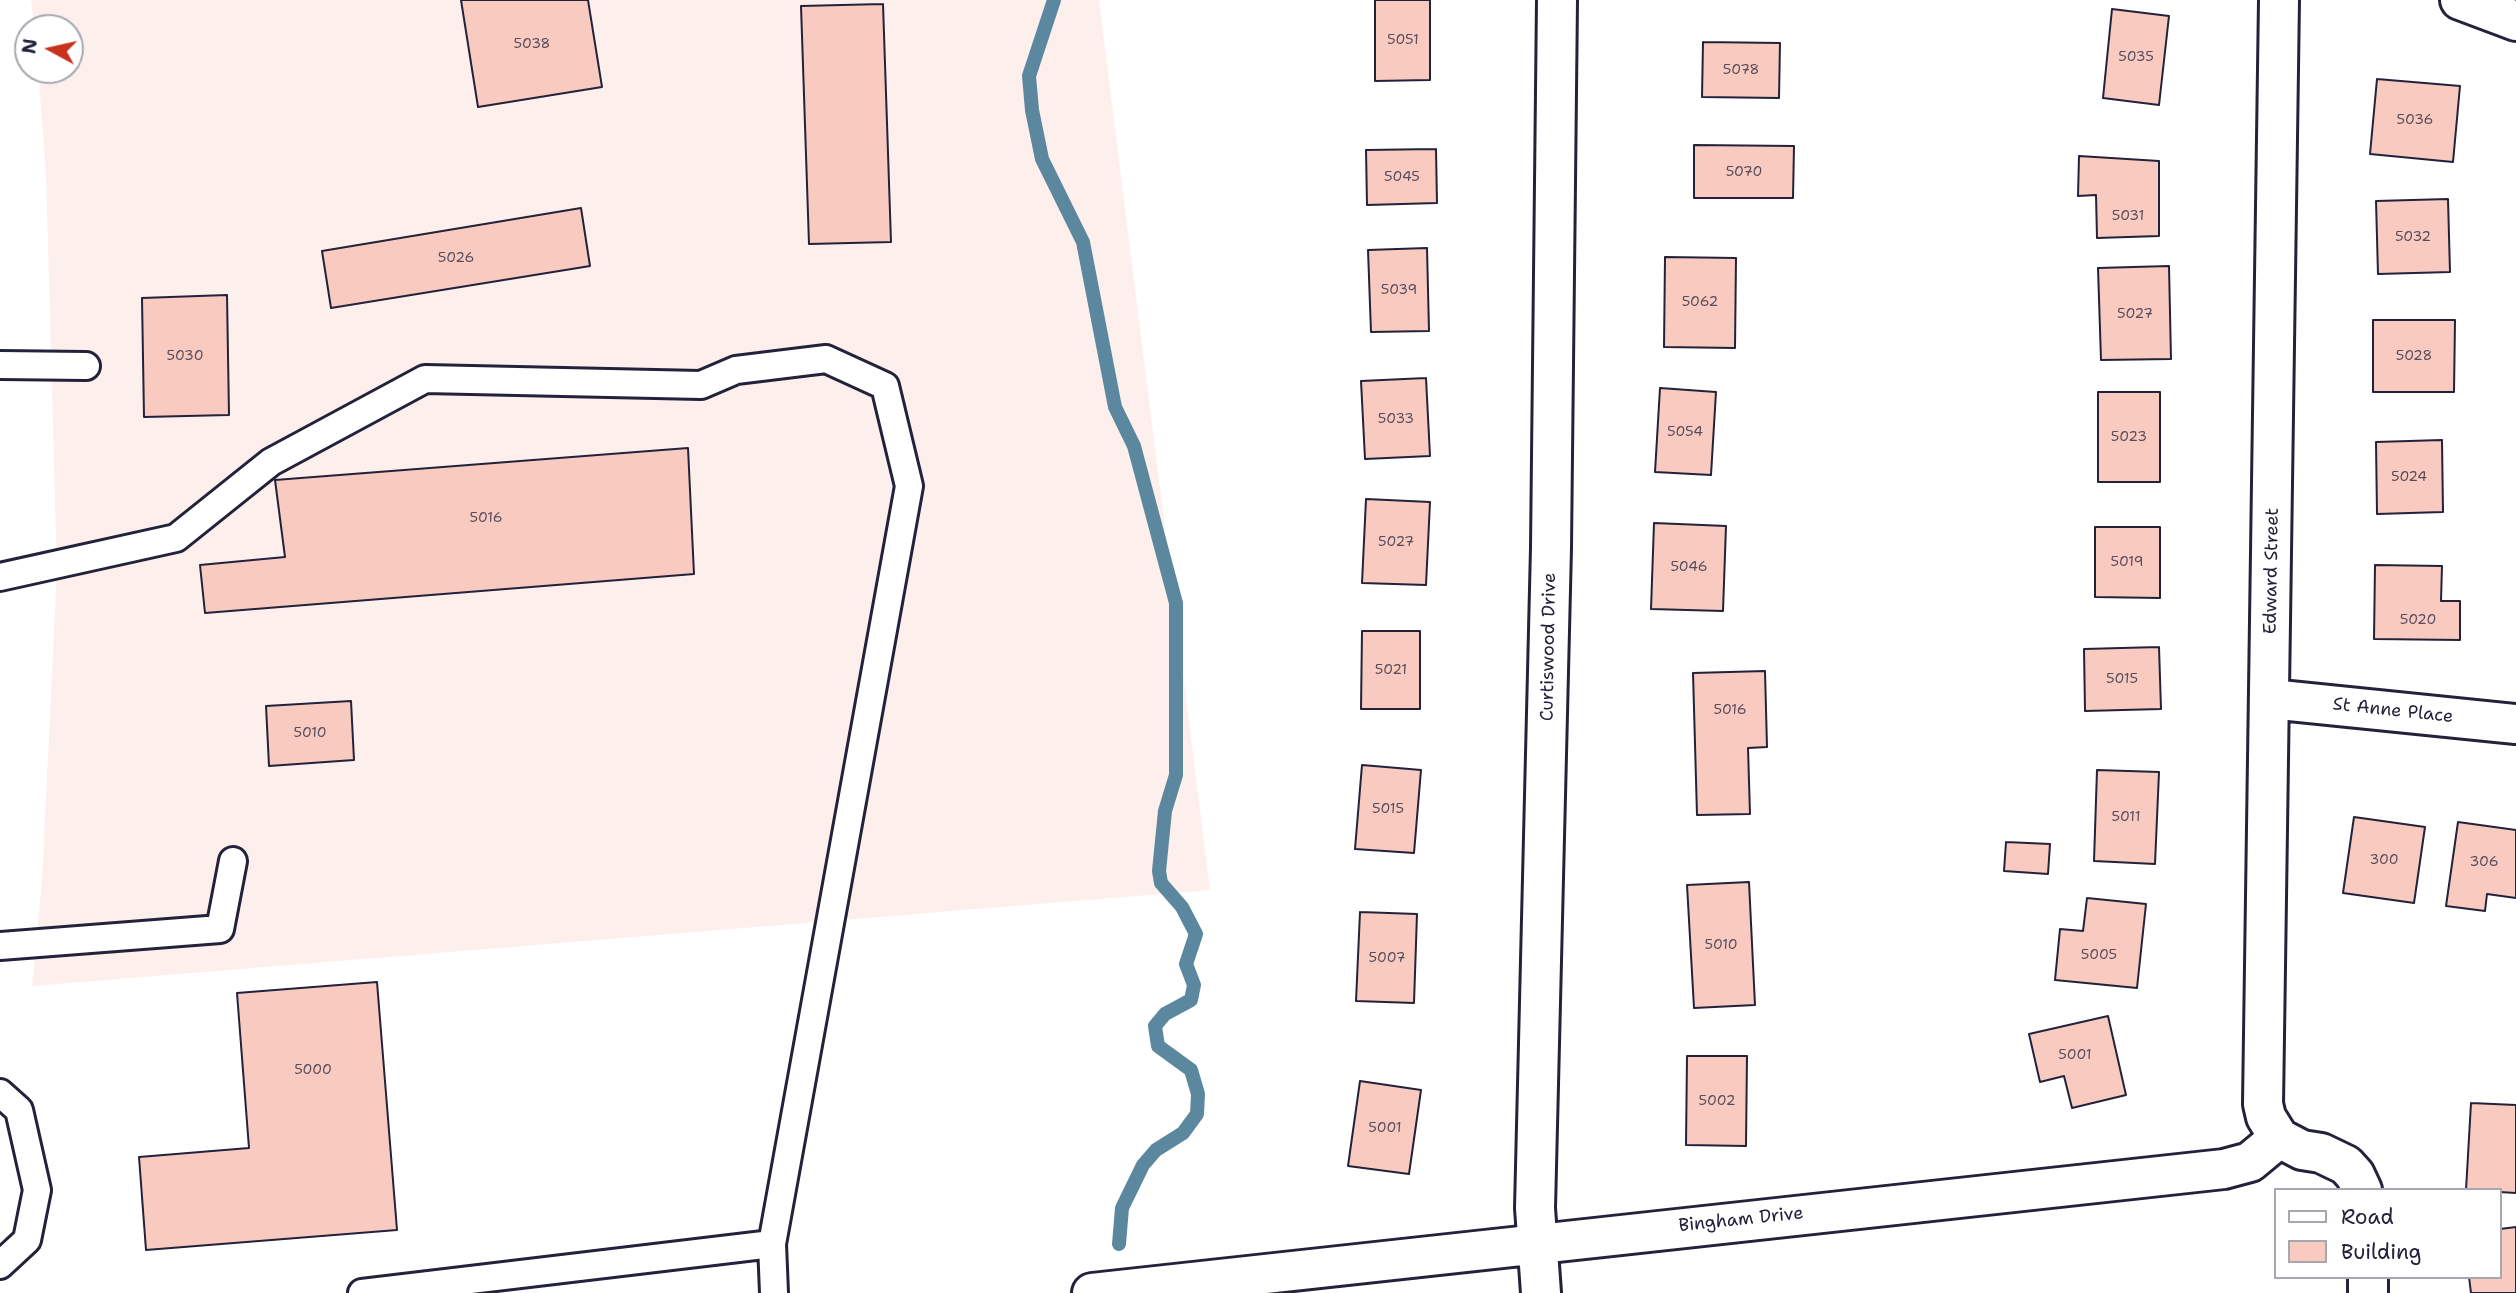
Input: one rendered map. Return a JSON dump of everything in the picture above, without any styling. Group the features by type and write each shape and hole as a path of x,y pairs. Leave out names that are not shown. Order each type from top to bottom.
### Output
{"street":[{"name":"Curtiswood Drive","path":"1541,1293 1535,1208 1551,548 1558,0"},
{"name":"Edward Street","path":"2279,0 2263,1104 2266,1117 2279,1138"},
{"path":"2460,0 2516,20"},
{"name":"St Anne Place","path":"2270,699 2516,724"},
{"name":"Bingham Drive","path":"1092,1293 2224,1168 2250,1163 2279,1138"},
{"path":"2279,1138 2302,1150 2322,1153 2346,1165 2361,1188"}],"lane":[{"path":"0,577 176,538 271,462 425,379 701,385 736,370 826,359 885,386 909,486 772,1244 774,1293"},
{"path":"0,365 86,366"},
{"path":"0,946 220,929 233,861"},
{"path":"0,1093 19,1110 37,1190 27,1240 0,1265"},
{"path":"362,1293 438,1289 772,1244"}],"shaded area":[{"path":"31,0 1099,0 1210,890 32,986 42,881 57,570 46,172 39,84 84,84 84,14 32,14"}],"building":[{"path":"461,0 588,0 602,87 478,107"},
{"path":"1375,0 1430,0 1430,80 1375,81"},
{"path":"883,4 891,242 809,244 801,6"},
{"path":"2112,9 2169,16 2159,105 2103,98"},
{"path":"1703,42 1780,43 1779,98 1702,97"},
{"path":"2377,79 2460,86 2453,162 2370,154"},
{"path":"1694,145 1794,146 1793,198 1694,198"},
{"path":"1436,149 1437,203 1367,205 1366,150"},
{"path":"2079,156 2159,161 2159,236 2097,238 2096,195 2078,196"},
{"path":"2448,199 2450,272 2378,274 2376,201"},
{"path":"581,208 590,266 331,308 322,251"},
{"path":"1427,248 1429,331 1371,332 1368,250"},
{"path":"1665,257 1736,258 1735,348 1664,347"},
{"path":"2169,266 2171,359 2101,360 2098,268"},
{"path":"227,295 229,415 144,417 142,298"},
{"path":"2373,320 2455,320 2454,392 2373,392"},
{"path":"1426,378 1430,456 1365,459 1361,381"},
{"path":"1660,388 1716,392 1711,475 1655,472"},
{"path":"2098,392 2160,392 2160,482 2098,482"},
{"path":"2442,440 2443,512 2377,514 2376,442"},
{"path":"688,448 694,574 205,613 200,565 285,557 275,480"},
{"path":"1366,499 1430,502 1426,585 1362,583"},
{"path":"1654,523 1726,526 1723,611 1651,609"},
{"path":"2095,527 2160,527 2160,598 2095,597"},
{"path":"2375,565 2442,566 2441,601 2460,601 2460,640 2374,639"},
{"path":"1362,631 1420,631 1420,709 1361,709"},
{"path":"2159,647 2161,709 2085,711 2084,649"},
{"path":"1765,671 1767,747 1748,748 1750,814 1697,815 1693,673"},
{"path":"351,701 354,760 269,766 266,706"},
{"path":"1362,765 1421,770 1414,853 1355,849"},
{"path":"2097,770 2159,772 2155,864 2094,861"},
{"path":"2354,817 2425,827 2414,903 2343,893"},
{"path":"2458,822 2516,830 2516,898 2487,894 2485,911 2446,906"},
{"path":"2006,842 2050,844 2048,874 2004,871"},
{"path":"1749,882 1755,1005 1694,1008 1687,885"},
{"path":"2087,898 2146,904 2137,988 2055,980 2060,929 2083,931"},
{"path":"1360,912 1417,914 1414,1003 1356,1001"},
{"path":"377,982 397,1230 146,1250 139,1157 249,1148 237,993"},
{"path":"2108,1016 2126,1095 2072,1108 2064,1076 2040,1082 2029,1034"},
{"path":"1687,1056 1747,1056 1746,1146 1686,1145"},
{"path":"1360,1081 1421,1090 1409,1174 1348,1166"},
{"path":"2471,1103 2516,1105 2516,1193 2502,1192 2502,1188 2466,1188"},
{"path":"2516,1227 2516,1293 2471,1293 2469,1279 2502,1279 2502,1229"}],"waterway":[{"path":"1054,0 1029,76 1032,110 1042,159 1083,242 1115,407 1134,446 1176,603 1176,775 1165,811 1159,871 1161,883 1182,907 1196,934 1186,964 1194,985 1191,1000 1165,1014 1155,1026 1158,1046 1191,1070 1198,1094 1197,1114 1183,1133 1156,1150 1143,1165 1122,1208 1119,1244"}]}
